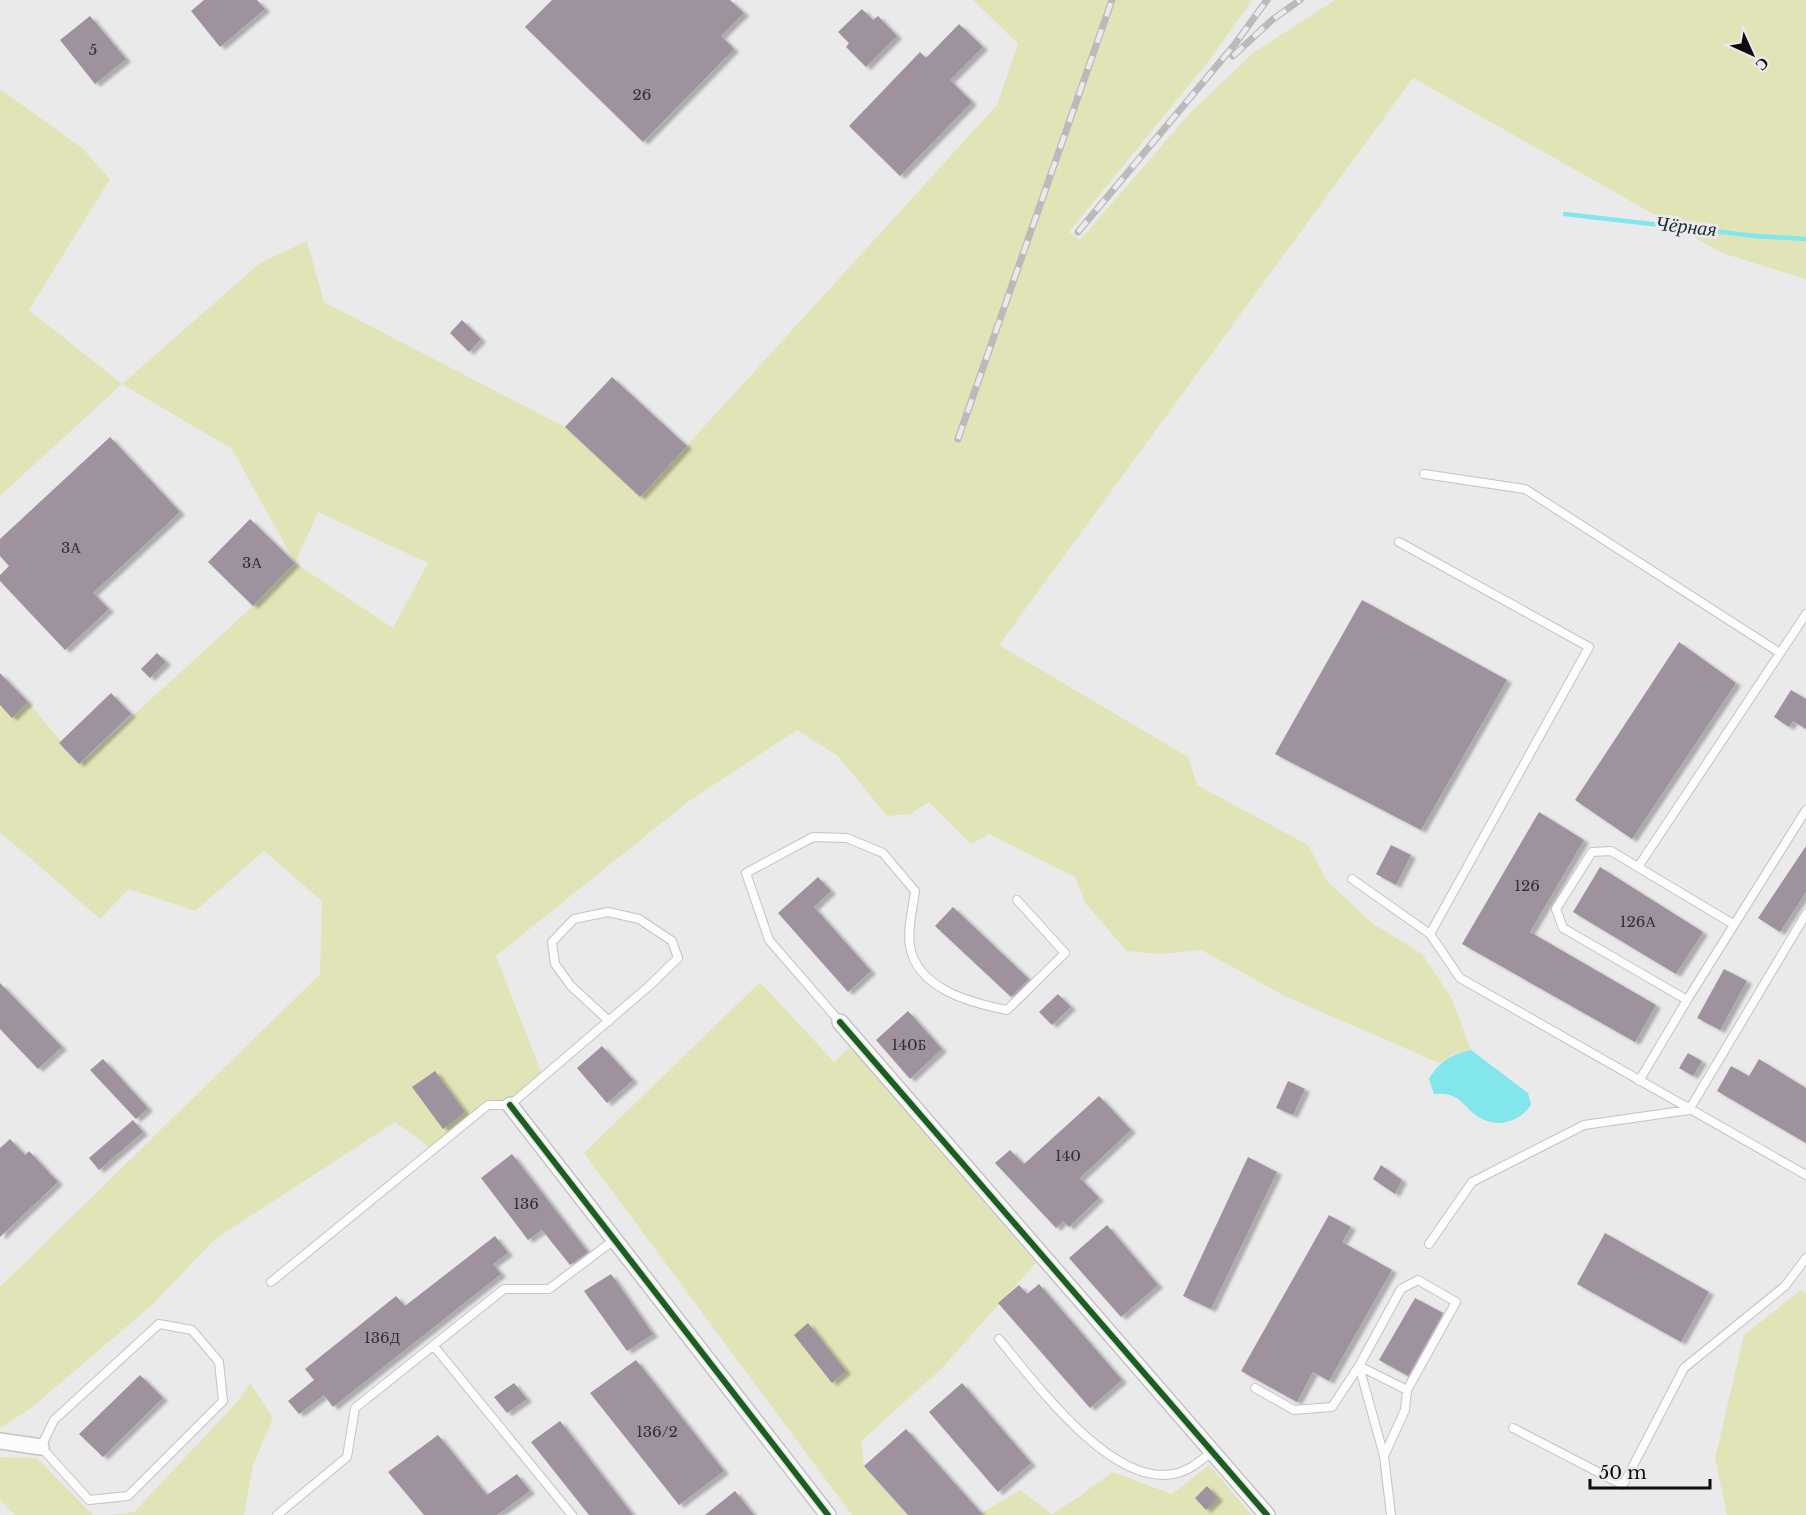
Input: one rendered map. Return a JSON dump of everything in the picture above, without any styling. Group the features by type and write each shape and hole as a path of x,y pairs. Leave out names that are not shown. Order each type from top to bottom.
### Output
{"street":[{"path":"840,1022 1267,1515"},
{"path":"510,1105 828,1515"},
{"path":"0,1441 41,1447"}],"lane":[{"path":"1424,474 1525,489 1780,653"},
{"path":"1399,542 1589,647 1430,934"},
{"path":"1638,867 1806,614"},
{"path":"1639,1081 1733,924 1806,810"},
{"path":"840,1022 769,940 746,873 813,837 847,838 883,852 915,891 909,945 917,970 946,990 975,1004 1007,1010 1065,953 1017,900"},
{"path":"1688,1000 1563,928 1556,909 1592,852 1611,851 1733,924"},
{"path":"1352,879 1430,934 1460,978 1806,1175"},
{"path":"271,1282 488,1105 510,1105 609,1021 678,958 672,941 639,919 608,912 574,919 552,942 555,964 571,986 609,1021"},
{"path":"1689,1110 1806,914"},
{"path":"1429,1244 1472,1182 1584,1125 1689,1110"},
{"path":"277,1515 347,1456 355,1408 504,1289 549,1289 615,1240"},
{"path":"1513,1428 1623,1485 1684,1368 1785,1286 1806,1258"},
{"path":"1255,1388 1294,1410 1332,1407 1359,1366 1401,1290 1418,1280 1456,1302 1407,1390 1405,1410 1384,1456"},
{"path":"159,1324 192,1330 219,1362 223,1401 128,1496 89,1500 41,1447 54,1420 159,1324"},
{"path":"999,1339 1066,1419 1117,1460 1145,1471 1171,1475 1188,1470 1212,1452"},
{"path":"433,1346 572,1515"},
{"path":"1359,1366 1407,1390"},
{"path":"1359,1366 1384,1456 1391,1515"}],"green space":[{"path":"973,0 1252,0 1208,62 1069,232 1080,240 1190,113 1253,53 1335,0 1806,0 1806,279 1722,253 1413,78 999,645 1188,757 1197,785 1308,845 1327,881 1372,923 1422,954 1452,999 1471,1050 1454,1054 1439,1063 1287,997 1201,950 1160,954 1127,951 1086,904 1075,877 989,834 971,844 929,802 910,814 887,816 838,756 797,730 689,801 496,956 543,1077 510,1105 488,1105 433,1150 395,1122 215,1239 152,1305 31,1408 0,1428 0,1287 320,974 322,901 264,851 195,911 129,889 100,919 0,832 0,705 12,717 28,702 80,764 253,606 295,563 232,449 122,384 260,263 307,241 324,302 565,427 640,497 997,105 1018,44","holes":["318,512 428,563 393,628 295,563"]},
{"path":"0,89 82,148 110,179 29,310 122,384 0,496"},
{"path":"760,982 834,1062 850,1047 1036,1263 941,1369 861,1441 864,1466 908,1515 852,1515 584,1153"},
{"path":"1801,1290 1806,1293 1806,1515 1727,1515 1715,1458 1744,1335"},
{"path":"250,1383 273,1418 253,1465 244,1515 111,1515 134,1512 237,1402"},
{"path":"0,1457 37,1458 93,1515 15,1515 0,1500"},
{"path":"1209,1465 1252,1515 978,1515 1020,1490 1052,1514 1112,1472 1172,1494"}],"water":[{"path":"1471,1050 1528,1093 1531,1105 1527,1111 1510,1121 1489,1122 1476,1115 1451,1095 1434,1094 1429,1079 1437,1068 1451,1057"}],"building":[{"path":"204,0 257,0 265,9 220,47 191,11"},
{"path":"552,0 730,0 744,13 721,36 734,49 643,142 525,27"},
{"path":"862,9 873,20 878,16 897,36 866,67 846,47 849,43 838,32"},
{"path":"90,16 126,59 95,84 60,40"},
{"path":"959,24 983,47 950,80 972,102 900,176 849,126 920,52 926,58"},
{"path":"462,320 481,339 469,352 450,333"},
{"path":"612,377 687,446 640,497 565,427"},
{"path":"110,437 180,512 93,593 109,609 65,650 0,581 0,575 9,566 0,556 0,539"},
{"path":"250,519 295,563 253,606 208,562"},
{"path":"1362,600 1507,680 1421,830 1275,754"},
{"path":"1679,642 1736,683 1632,839 1575,800"},
{"path":"157,653 166,662 150,678 141,669"},
{"path":"0,673 28,702 12,718 0,705"},
{"path":"1791,690 1806,699 1806,729 1793,721 1789,727 1774,717"},
{"path":"111,693 131,714 79,764 59,743"},
{"path":"1539,812 1584,840 1530,932 1656,1005 1635,1042 1462,944"},
{"path":"1391,845 1411,855 1396,885 1376,874"},
{"path":"1806,846 1806,892 1780,932 1758,918"},
{"path":"1600,867 1703,932 1676,974 1573,912"},
{"path":"818,877 831,891 814,907 871,971 848,992 778,913"},
{"path":"953,907 1029,979 1011,997 935,926"},
{"path":"1724,969 1747,981 1720,1030 1697,1018"},
{"path":"0,983 62,1047 38,1069 0,1029"},
{"path":"1058,994 1071,1007 1052,1025 1039,1012"},
{"path":"908,1011 942,1049 910,1079 876,1040"},
{"path":"602,1046 633,1080 607,1103 577,1068"},
{"path":"1688,1053 1702,1061 1693,1076 1679,1068"},
{"path":"103,1059 148,1108 136,1119 90,1070"},
{"path":"1759,1059 1806,1088 1806,1143 1717,1091 1731,1066 1749,1076"},
{"path":"435,1071 465,1112 443,1129 412,1087"},
{"path":"1288,1081 1305,1089 1293,1115 1276,1108"},
{"path":"1099,1096 1131,1130 1080,1178 1099,1198 1069,1227 1063,1221 1056,1228 995,1163 1010,1150 1024,1164"},
{"path":"133,1120 143,1132 99,1170 89,1158"},
{"path":"10,1139 25,1155 29,1151 58,1182 0,1237 0,1148"},
{"path":"512,1154 588,1252 570,1265 542,1230 528,1240 481,1178"},
{"path":"1248,1157 1277,1172 1211,1309 1183,1296"},
{"path":"1381,1165 1402,1180 1395,1194 1373,1179"},
{"path":"1329,1215 1351,1227 1342,1242 1392,1270 1329,1381 1313,1372 1297,1402 1241,1371"},
{"path":"1107,1225 1158,1285 1121,1317 1069,1258"},
{"path":"1605,1233 1709,1292 1681,1342 1577,1284"},
{"path":"495,1236 508,1253 493,1264 501,1274 333,1407 324,1395 299,1414 288,1401 314,1380 305,1369 396,1296 405,1306"},
{"path":"611,1274 653,1334 627,1351 584,1291"},
{"path":"1039,1284 1122,1380 1090,1408 998,1303 1019,1285 1027,1294"},
{"path":"1415,1298 1443,1313 1408,1376 1379,1360"},
{"path":"808,1323 846,1371 832,1383 794,1335"},
{"path":"636,1360 724,1471 679,1505 590,1393"},
{"path":"140,1375 163,1398 103,1457 79,1434"},
{"path":"514,1383 527,1399 507,1413 494,1397"},
{"path":"962,1383 1031,1463 998,1492 929,1412"},
{"path":"560,1421 633,1515 589,1515 531,1442"},
{"path":"906,1429 983,1515 908,1515 864,1466"},
{"path":"438,1435 487,1495 517,1474 530,1491 497,1515 424,1515 388,1472"},
{"path":"1207,1486 1218,1498 1206,1510 1195,1498"},
{"path":"735,1491 754,1515 705,1515"}],"waterway":[{"name":"Чёрная","path":"1565,214 1756,236 1806,239"}],"railway":[{"path":"958,439 1112,0"},
{"path":"1078,232 1235,44 1267,0"},
{"path":"1233,56 1272,20 1300,0"}],"cycle path":[{"path":"840,1022 1267,1515"},
{"path":"510,1105 828,1515"}]}
